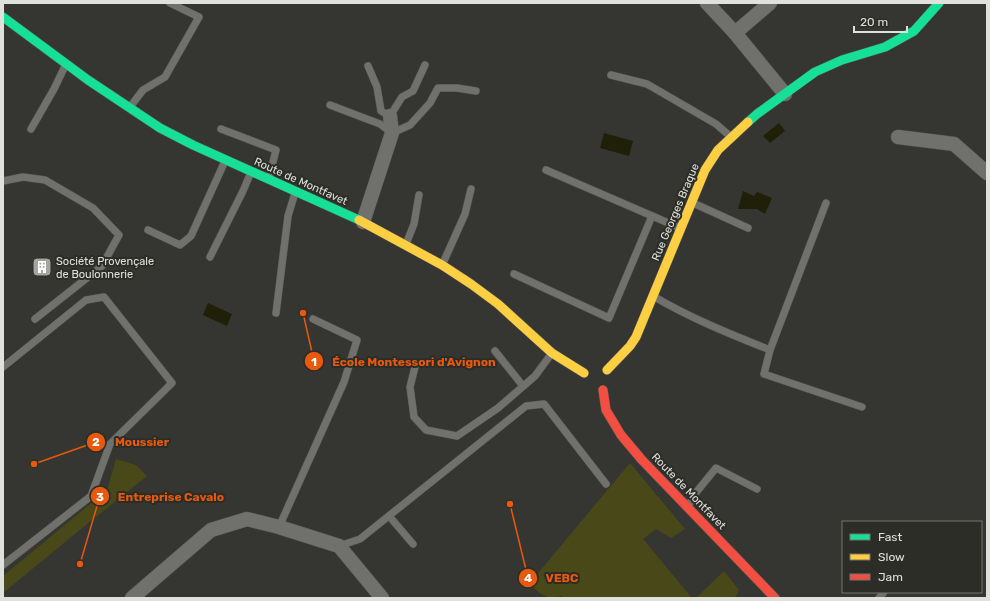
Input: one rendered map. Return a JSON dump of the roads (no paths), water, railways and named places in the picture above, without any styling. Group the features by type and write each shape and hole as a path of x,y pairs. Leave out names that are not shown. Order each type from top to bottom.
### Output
{"street":[{"path":"707,3 735,33 785,94"},
{"path":"735,33 770,3"},
{"name":"Rue Georges Braque","path":"598,378 630,346 636,336 690,202 705,170 718,150 757,114 815,72 842,60 885,47 914,31 939,3"},
{"name":"Route de Montfavet","path":"5,22 129,108 186,142 363,222 406,244 442,265 498,304 552,353 598,378 606,410 621,435 642,460 774,598"},
{"path":"363,222 392,133 390,116"},
{"path":"898,138 954,144 987,173"},
{"path":"132,598 211,530 247,519 279,527 339,546 382,598"}],"lane":[{"path":"129,108 143,90 165,76 199,17 170,3"},
{"path":"30,129 54,89 66,64"},
{"path":"368,66 377,87 381,111 390,116 402,97 413,91 425,65"},
{"path":"611,75 647,84 716,124 731,137"},
{"path":"330,105 380,124 392,133 410,125 430,103 438,88 457,88 476,91"},
{"path":"221,129 276,150 268,180"},
{"path":"148,230 180,245 191,236 226,160"},
{"path":"546,170 680,229"},
{"path":"210,257 251,172"},
{"path":"3,181 23,177 45,180 94,208 120,234 102,266 35,320"},
{"path":"442,265 465,214 470,189"},
{"path":"276,313 288,216 296,192"},
{"path":"406,244 414,224 419,195"},
{"path":"690,202 748,228"},
{"path":"826,203 770,350 764,374 862,407"},
{"path":"514,274 609,318 652,216"},
{"path":"653,296 677,310 770,350"},
{"path":"3,366 86,300 104,297 172,383 110,444 91,496 3,565"},
{"path":"279,527 344,382 357,340 314,319"},
{"path":"495,351 523,386"},
{"path":"415,367 410,387 414,418 426,430 457,436 498,408 535,376 552,353"},
{"path":"339,546 360,539 526,406 544,404 606,484"},
{"path":"687,507 694,495 716,468 757,489"},
{"path":"389,516 413,544"}],"place":[{"name":"Société Provençale de Boulonnerie","path":"42,267"},
{"name":"École Montessori d'Avignon","path":"303,313"},
{"name":"Moussier","path":"34,464"},
{"name":"VEBC","path":"510,504"},
{"name":"Entreprise Cavalo","path":"80,564"}]}
